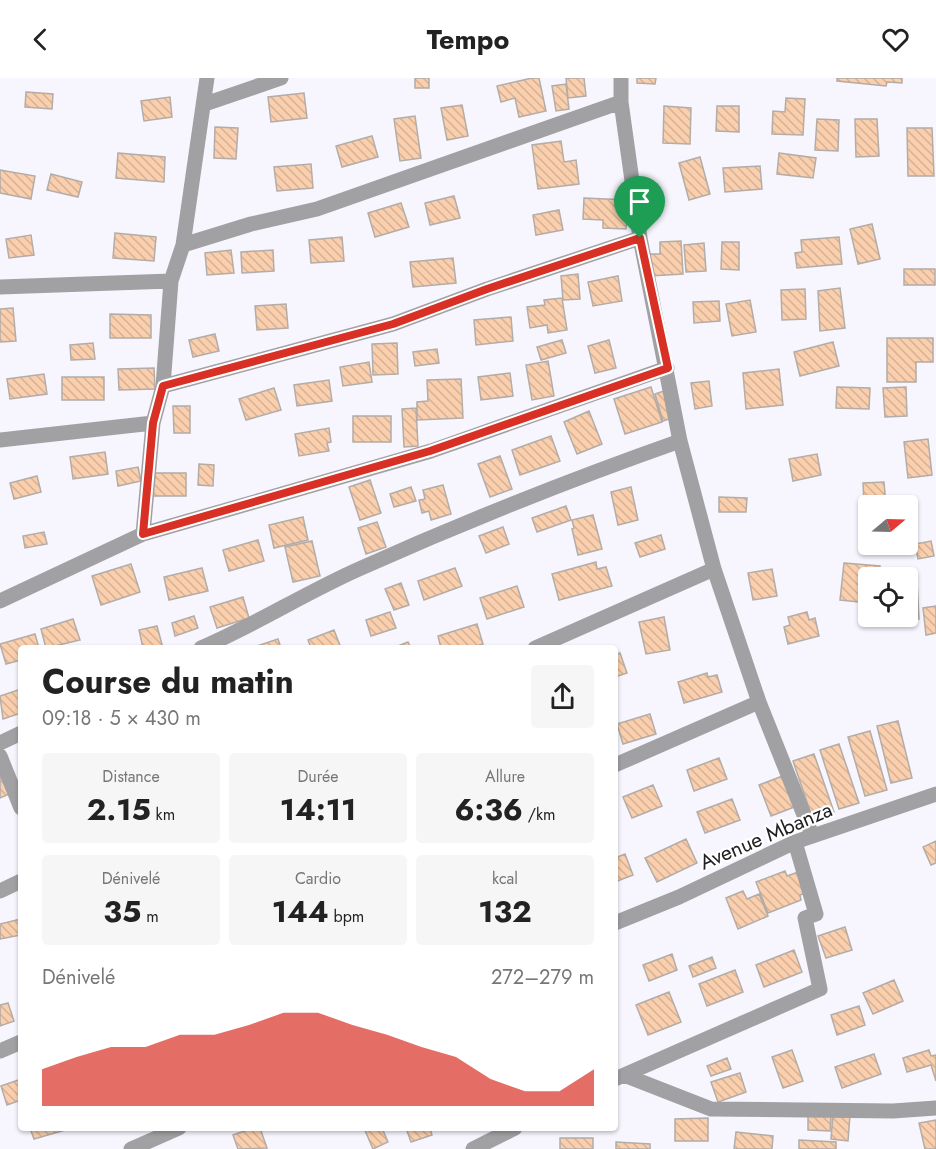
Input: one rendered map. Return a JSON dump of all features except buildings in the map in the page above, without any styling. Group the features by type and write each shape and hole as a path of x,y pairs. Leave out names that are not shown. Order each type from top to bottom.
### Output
{"street":[{"path":"143,534 153,423 163,386 171,281 183,245 207,78"},
{"path":"205,104 280,78"},
{"path":"621,78 621,102 640,238 668,368 680,441 714,569 759,702 812,835"},
{"path":"183,245 250,224 317,209 621,102"},
{"path":"163,386 393,324 487,289 640,238"},
{"path":"0,287 171,281"},
{"path":"0,601 143,534 430,451 668,368"},
{"path":"0,440 153,423"},
{"path":"208,645 237,633 287,603 359,569 610,465 680,441"},
{"path":"542,645 714,569"},
{"path":"618,764 759,702"},
{"path":"0,743 18,734"},
{"path":"0,756 18,801"},
{"name":"Avenue Mbanza","path":"618,922 680,897 812,835 936,794"},
{"path":"620,1077 820,989 805,918 816,914 795,842"},
{"path":"0,891 18,882"},
{"path":"0,1051 18,1043"},
{"path":"620,1077 711,1109 893,1111 936,1108"},
{"path":"131,1149 172,1131"},
{"path":"472,1149 509,1131"}],"route":[{"path":"640,238 668,368 430,451 295,488 143,534 153,423 163,386 296,348 393,324 487,289 640,238"}]}
